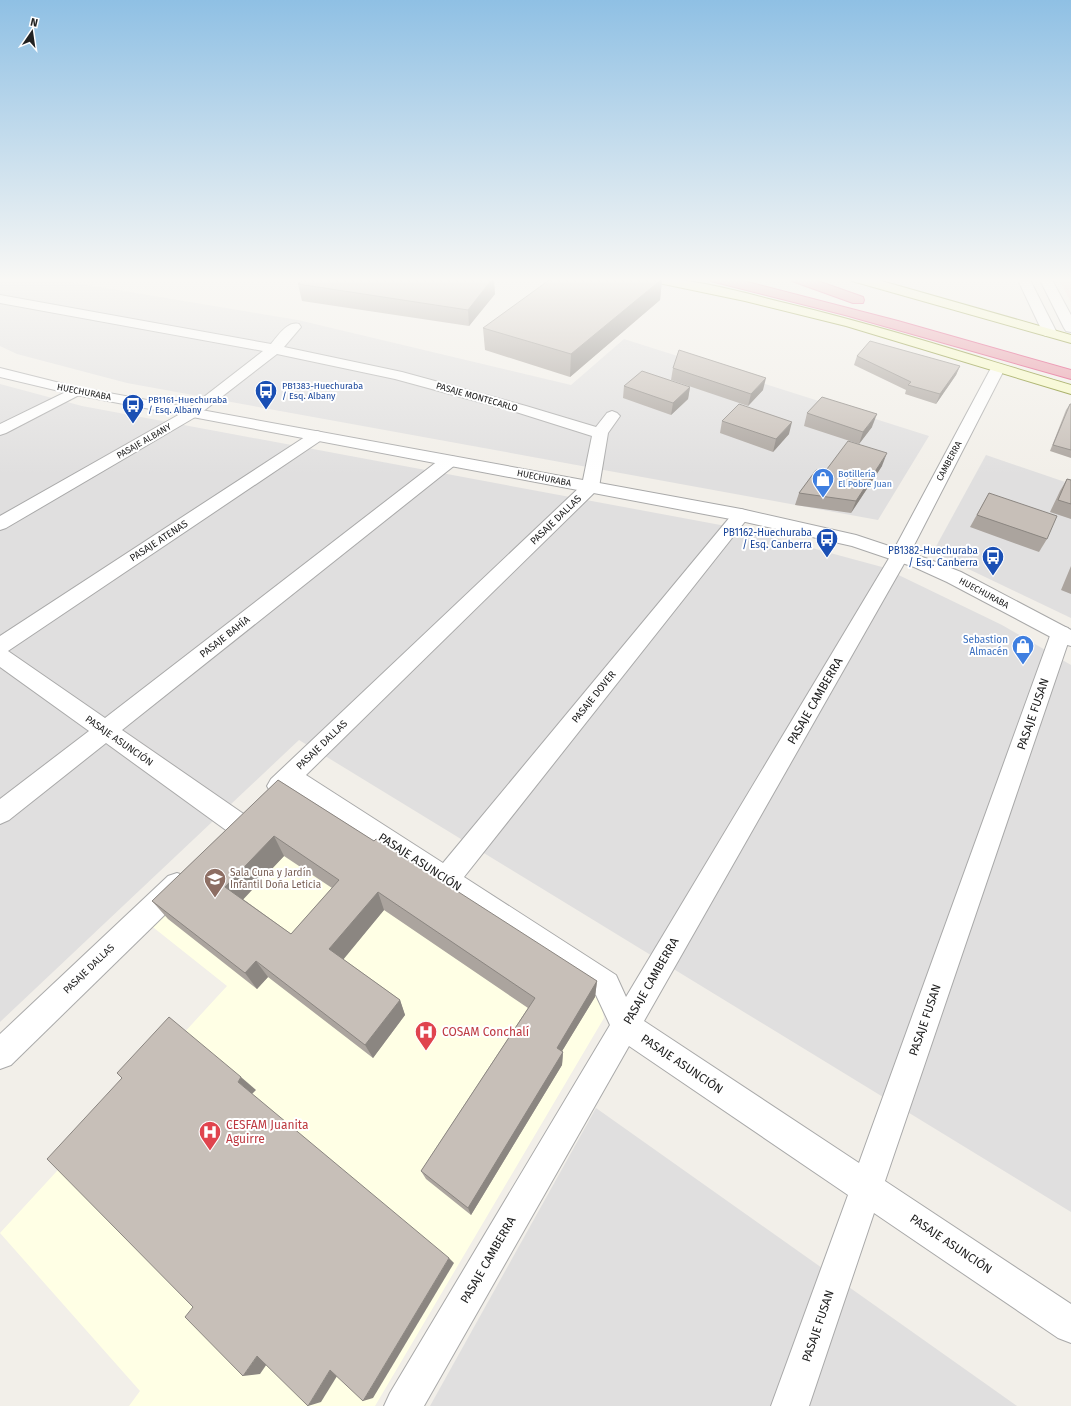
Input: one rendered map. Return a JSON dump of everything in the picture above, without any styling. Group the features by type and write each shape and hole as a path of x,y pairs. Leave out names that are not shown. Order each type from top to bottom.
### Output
{"highway":[{"path":"964,344 1071,375"}],"main road":[{"path":"918,344 1071,390"}],"street":[{"name":"PASAJE MONTECARLO","path":"245,344 397,375 521,409 600,433"},
{"name":"PASAJE ALBANY","path":"0,524 192,413 279,344"},
{"name":"CAMBERRA","path":"900,555 998,368"},
{"name":"HUECHURABA","path":"0,372 31,381 76,391 741,515 856,541 900,555 954,577 1066,636"},
{"path":"0,430 76,391"},
{"name":"PASAJE DALLAS","path":"222,841 590,487 600,433 612,416"},
{"name":"PASAJE ATENAS","path":"0,646 317,436"},
{"name":"PASAJE BAHÍA","path":"0,813 449,461"},
{"name":"PASAJE DOVER","path":"446,879 741,515"},
{"name":"PASAJE CAMBERRA","path":"403,1406 900,555"},
{"name":"PASAJE FUSAN","path":"790,1406 867,1187 1066,636"},
{"name":"PASAJE ASUNCIÓN","path":"0,656 239,825"},
{"name":"PASAJE ASUNCIÓN","path":"289,777 606,985 625,1026 1071,1325"},
{"name":"PASAJE DALLAS","path":"0,1054 193,869"}],"shaded area":[{"path":"0,344 397,344 571,385 619,344 639,344 929,436 878,520 127,383 17,354 0,346"},
{"path":"0,384 82,406 742,529 882,567 1002,625 1071,665 1071,1212 299,740 0,1022"},
{"path":"986,455 1071,484 1071,618 933,552"},
{"path":"277,797 598,992 604,1018 375,1406 129,1406 140,1391 0,1233 227,986 149,924"},
{"path":"596,1108 1017,1406 430,1406"}],"building":[{"path":"536,344 584,344 571,354"},
{"path":"868,344 879,344 960,366 940,394 908,385 911,382 857,356"},
{"path":"679,350 766,378 751,394 673,368"},
{"path":"642,371 690,387 673,403 624,386"},
{"path":"822,397 877,414 863,432 807,413"},
{"path":"739,404 792,422 776,439 722,421"},
{"path":"1071,404 1071,450 1053,445"},
{"path":"848,441 887,453 856,501 799,493 816,470 824,473"},
{"path":"1067,479 1071,480 1071,504 1058,500"},
{"path":"989,493 1057,516 1047,539 977,515"},
{"path":"278,780 374,841 376,839 597,981 557,1048 563,1052 468,1208 421,1171 535,998 378,892 329,949 400,1000 365,1045 256,961 245,973 152,901","holes":["274,836 339,880 291,934 225,887"]},
{"name":"CESFAM Juanita Aguirre","path":"169,1017 241,1077 238,1082 449,1258 363,1401 330,1370 308,1406 257,1356 243,1376 185,1317 193,1307 47,1159 122,1078 117,1073"}],"place":[{"name":"PB1383-Huechuraba / Esq. Albany","path":"266,410"},
{"name":"PB1161-Huechuraba / Esq. Albany","path":"133,424"},
{"name":"Botillería El Pobre Juan","path":"823,498"},
{"name":"PB1162-Huechuraba / Esq. Canberra","path":"827,558"},
{"name":"PB1382-Huechuraba / Esq. Canberra","path":"993,576"},
{"name":"Sebastion Almacén","path":"1023,666"},
{"name":"Sala Cuna y Jardín Infantil Doña Leticia","path":"215,898"},
{"name":"COSAM Conchalí","path":"426,1052"},
{"name":"CESFAM Juanita Aguirre","path":"210,1152"}]}
